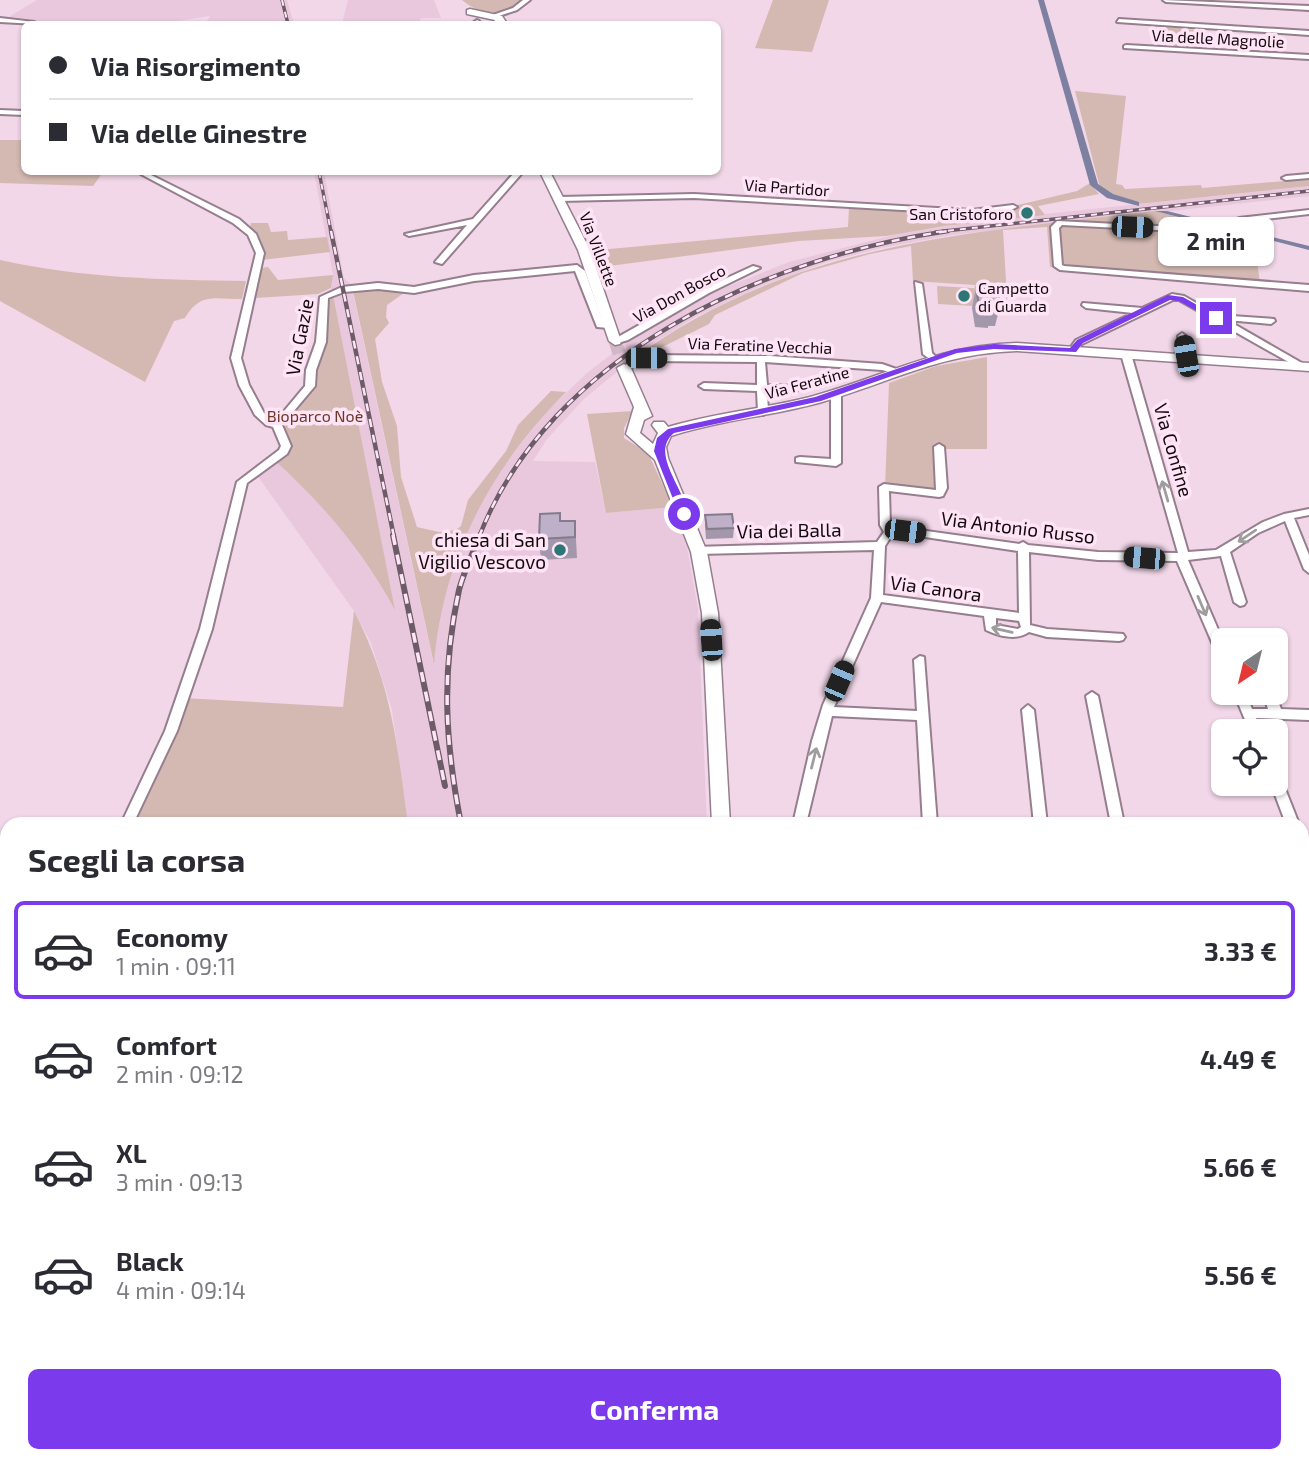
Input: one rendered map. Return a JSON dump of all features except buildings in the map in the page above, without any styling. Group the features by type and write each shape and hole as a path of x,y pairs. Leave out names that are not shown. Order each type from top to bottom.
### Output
{"street":[{"path":"468,10 487,21 527,0"},
{"path":"1166,0 1309,8"},
{"path":"1203,1 1213,27"},
{"path":"0,20 21,22"},
{"path":"1119,21 1309,33"},
{"name":"Via delle Magnolie","path":"1126,47 1309,57"},
{"path":"0,112 21,113"},
{"path":"130,817 171,731 206,629 242,482 283,452 286,446 277,425 269,423 260,415 244,385 236,358 261,253 258,244 245,227 146,175"},
{"path":"439,262 516,175"},
{"name":"Via Villette","path":"547,175 584,250 615,341"},
{"path":"1286,178 1309,176"},
{"name":"Via Partidor","path":"560,199 694,196 972,212 1013,207"},
{"path":"1240,220 1309,212"},
{"path":"409,234 476,221"},
{"path":"1216,234 1177,229 1060,223 1055,227 1058,266 1309,288"},
{"name":"Via Gazie","path":"277,425 310,386 311,370 321,342 324,297 335,291 378,286 414,290 474,278 577,268 581,271 600,325 609,325"},
{"name":"Via Don Bosco","path":"615,341 625,338 706,291 755,268"},
{"path":"1164,276 1168,297"},
{"path":"1177,277 1181,298"},
{"path":"918,284 928,354 931,357"},
{"path":"1073,351 1080,342 1168,297 1181,298 1305,366"},
{"path":"1086,305 1142,311"},
{"path":"1214,317 1271,321"},
{"path":"1182,336 1186,358"},
{"name":"Via Feratine","path":"638,434 653,442 659,430 763,412 836,393 931,357 994,346 1305,366"},
{"name":"Via Confine","path":"1126,354 1183,557 1212,628"},
{"name":"Via Feratine Vecchia","path":"624,368 646,358 721,358 793,360 882,367 897,371"},
{"path":"761,363 763,412"},
{"path":"624,368 640,408 659,430 660,458 698,550 710,613 721,817"},
{"path":"704,387 795,388"},
{"path":"800,460 836,463 836,393"},
{"path":"640,408 638,434 660,458"},
{"path":"801,817 827,710 877,598 880,546 889,532 884,525 884,487 939,494 943,488 939,447"},
{"path":"1240,603 1224,552 1255,530 1288,516 1309,512"},
{"path":"1288,516 1309,569"},
{"name":"Via Antonio Russo","path":"889,532 905,531 1144,558 1224,552"},
{"name":"Via dei Balla","path":"698,550 880,546"},
{"path":"1023,546 1026,623"},
{"name":"Via Canora","path":"877,598 990,614 989,624 992,629 1020,633 1026,623 1046,633 1119,637"},
{"path":"920,660 930,817"},
{"path":"1092,696 1117,817"},
{"path":"1245,705 1251,719"},
{"path":"1273,705 1276,714"},
{"path":"827,710 923,716"},
{"path":"1028,710 1040,817"},
{"path":"1248,713 1309,715"},
{"path":"1282,796 1290,817"}],"shaded area":[{"path":"37,0 287,0 293,21 207,21 210,16 178,21 32,21 7,18"},
{"path":"348,0 434,0 441,18 421,18 420,21 343,21"},
{"path":"315,175 325,175 344,278 351,284 433,661 440,612 459,550 471,522 501,469 546,412 587,373 622,346 682,308 789,262 901,233 997,219 1309,186 1309,196 952,235 881,248 827,262 761,286 697,316 649,346 585,398 547,439 533,461 595,462 606,513 673,507 687,547 698,609 707,817 407,817 392,710 371,643 354,611 254,471 274,460 320,503 343,528 376,574 394,607 331,288 333,275"}],"green space":[{"path":"462,0 522,0 499,12 484,12"},
{"path":"773,0 829,0 812,52 755,48"},
{"path":"1161,26 1194,30 1199,47 1166,47"},
{"path":"1075,91 1126,96 1116,184 1125,189 1201,185 1202,188 1309,179 1309,186 1138,204 1116,198 1099,184"},
{"path":"0,140 21,140 21,175 101,175 93,186 0,183"},
{"path":"1090,183 1099,194 1038,206 1045,215 945,226 886,236 799,241 594,268 588,251 848,227 849,207 955,213 1010,207 1077,191"},
{"path":"1155,211 1253,236 1260,282 1050,267 1047,227 1003,230 1008,315 1005,287 913,281 911,246 870,254 803,273 715,315 709,324 654,351 632,370 628,362 689,322 752,291 815,268 880,250 947,237 1014,227"},
{"path":"251,223 268,223 271,232 287,231 288,240 327,237 330,252 262,260 261,244 250,228"},
{"path":"0,260 92,274 153,279 246,281 242,299 209,299 196,304 185,318 174,321 145,382 0,301"},
{"path":"268,267 278,280 333,275 331,288 318,294 255,298 260,268"},
{"name":"Campetto di Guarda","path":"937,286 989,289 991,307 938,304"},
{"path":"380,288 404,293 387,305 386,317 389,323 375,339 382,382 397,426 401,477 417,527 439,532 456,530 461,526 468,500 506,451 518,425 551,391 566,392 515,451 475,516 448,587 434,664 353,291"},
{"name":"Bioparco Noè","path":"333,295 395,610 356,548 310,494 274,460 283,455 280,426 314,377 327,322 328,299"},
{"path":"987,357 987,449 941,449 943,498 885,488 889,383 936,366"},
{"path":"633,411 624,428 624,438 648,453 673,507 606,513 587,414"},
{"path":"354,611 367,638 385,690 396,741 407,817 134,817 151,783 183,698 343,707"}],"water":[{"path":"1155,211 1167,211 1309,246 1309,250"}],"waterway":[{"path":"1041,0 1094,185 1110,196 1136,204"}],"tunnel":[{"path":"615,341 624,368"}],"railway":[{"path":"282,0 287,21"},
{"path":"320,175 331,232"},
{"path":"936,232 1309,191"},
{"path":"331,231 394,537"},
{"path":"480,535 512,472 557,416 611,367 672,325 739,291 808,264 879,244 948,231"},
{"path":"393,535 445,786"},
{"path":"460,817 451,765 447,707 449,650 459,590 480,535"}],"place":[{"name":"San Cristoforo","path":"1027,213"},
{"name":"Campetto di Guarda","path":"964,296"},
{"name":"chiesa di San Vigilio Vescovo","path":"560,550"}],"route":[{"path":"684,514 660,458 660,443 665,433 689,425 818,399 931,357 955,351 994,346 1073,351 1073,347 1080,342 1168,297 1181,298 1216,318"}]}
